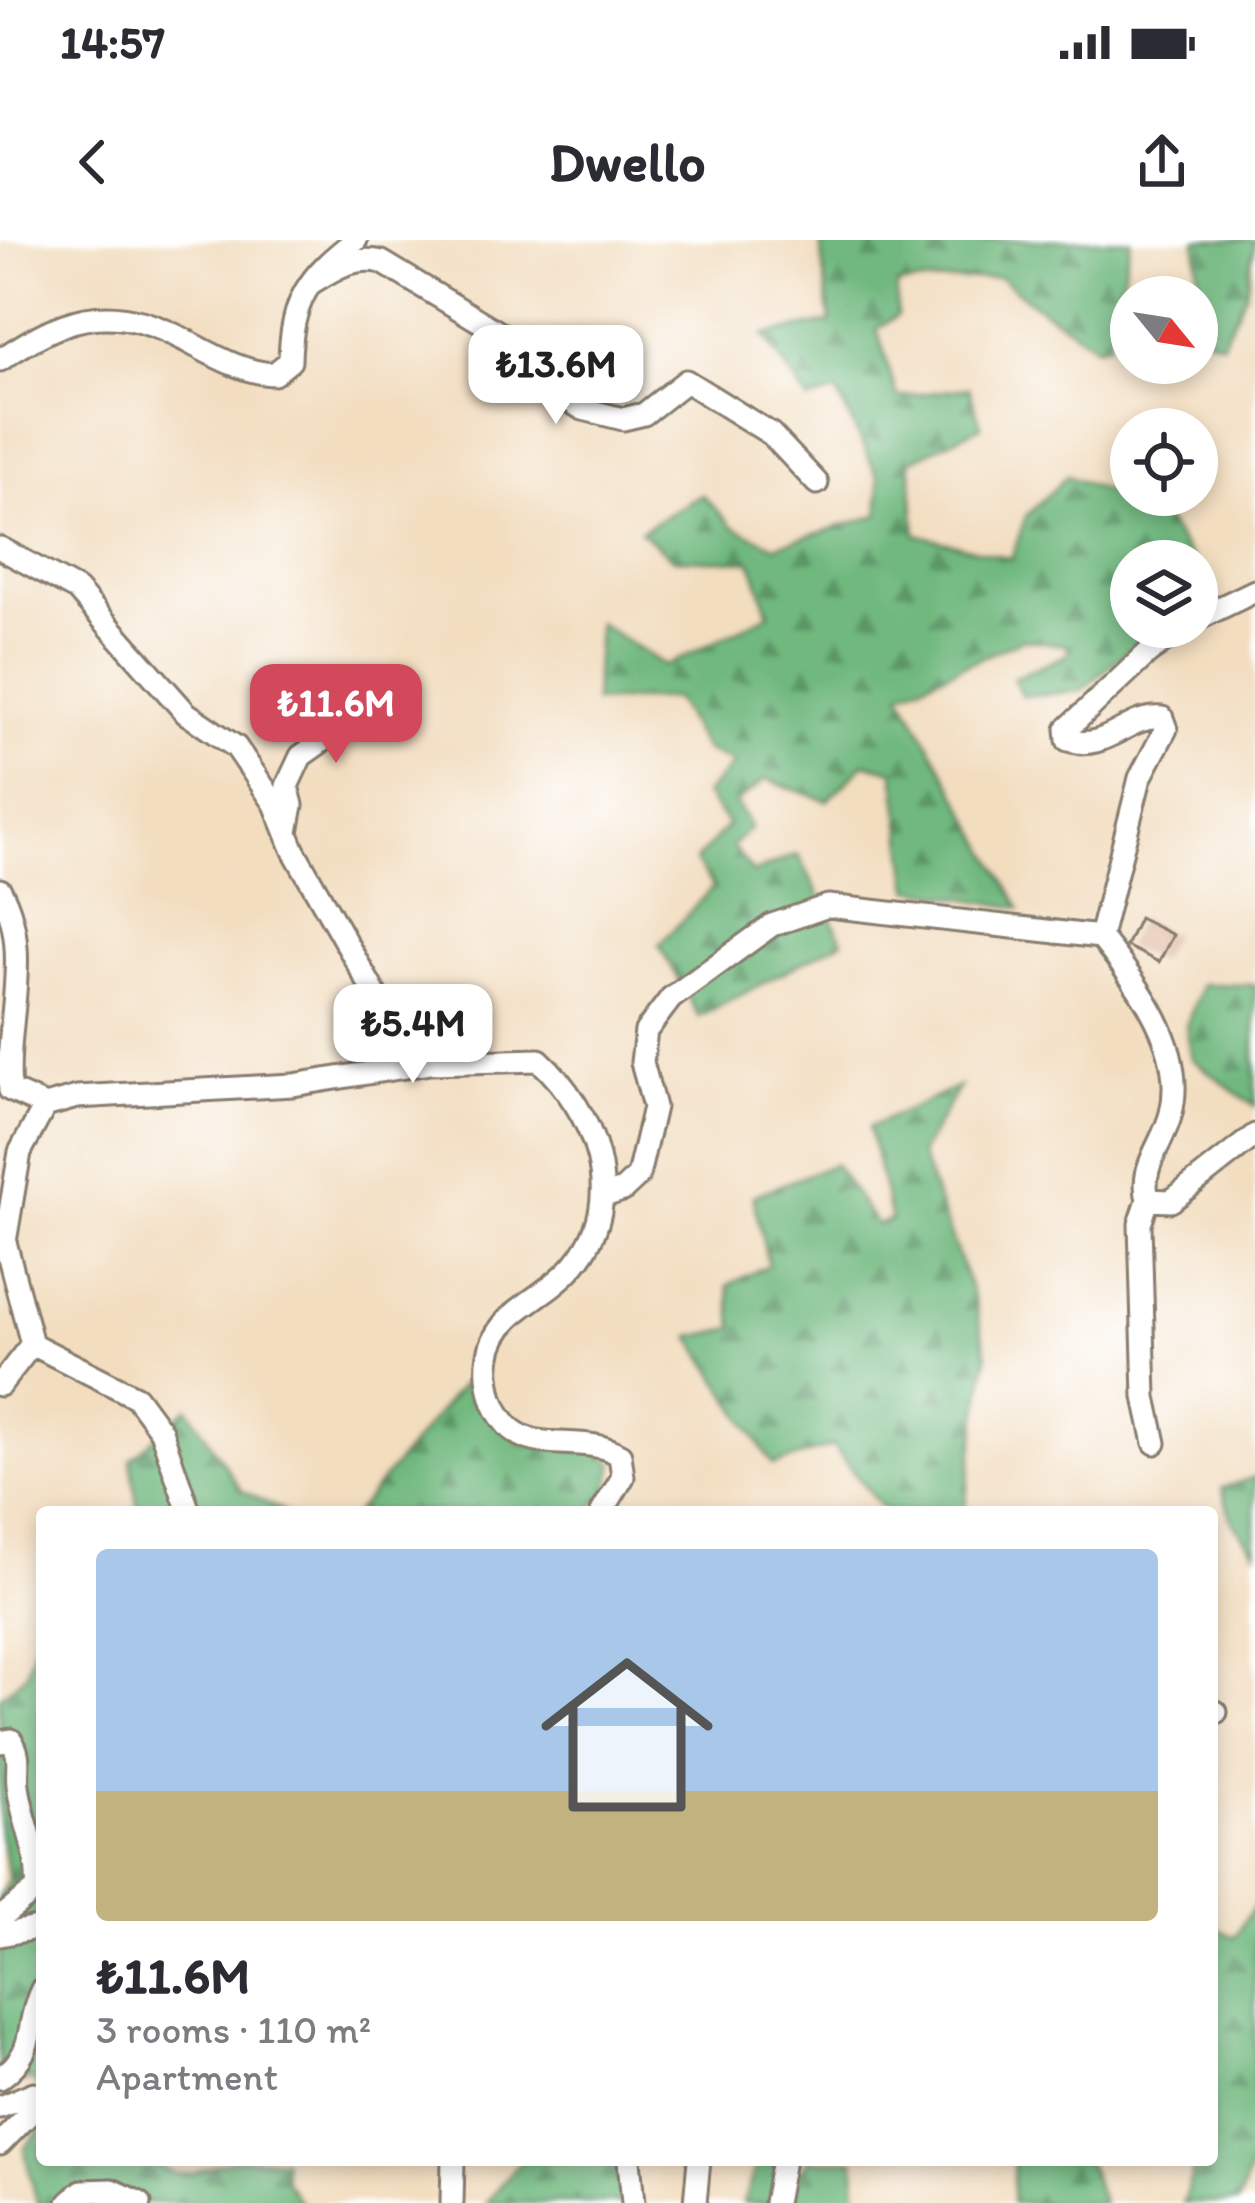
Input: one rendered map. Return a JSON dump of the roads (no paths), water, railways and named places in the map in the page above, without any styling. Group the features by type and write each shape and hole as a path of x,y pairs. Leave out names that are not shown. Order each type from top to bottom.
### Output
{"street":[{"path":"0,360 42,332 112,315 149,320 209,353 256,373 274,374 290,361 291,317 320,267 356,240"},
{"path":"311,283 342,264 367,258 382,262 514,342 559,395 605,417 644,414 686,381 771,434 817,483"},
{"path":"0,548 77,590 185,713 236,747 275,804 400,1038 430,1063"},
{"path":"1218,609 1255,591"},
{"path":"1154,648 1067,730 1068,740 1091,745 1148,716 1162,718 1166,729 1140,778 1100,937 1154,1016 1175,1075 1171,1114 1142,1178 1148,1200 1140,1223 1145,1397 1155,1443"},
{"path":"287,833 292,805 287,786 301,756 388,696"},
{"path":"0,890 14,914 18,952 10,1090 45,1106 77,1096 293,1085 430,1063 502,1057 538,1060 582,1109 599,1156 604,1196 595,1231 573,1267 500,1324 487,1361 490,1400 511,1429 534,1441 599,1442 620,1455 623,1477 606,1506"},
{"path":"604,1196 623,1190 638,1176 654,1107 642,1062 646,1031 671,998 772,926 828,906 1100,937"},
{"path":"45,1106 20,1152 5,1242 32,1344 136,1396 161,1431 187,1506"},
{"path":"1148,1200 1171,1201 1255,1135"},
{"path":"0,1384 32,1344"},
{"path":"0,1742 11,1740 20,1753 19,1796 36,1855"},
{"path":"0,1918 36,1890"},
{"path":"0,1935 36,1928"},
{"path":"0,2078 18,2066 29,2048 36,2016"},
{"path":"0,2108 36,2087"},
{"path":"0,2144 36,2107"},
{"path":"452,2203 453,2166"},
{"path":"630,2166 633,2203"},
{"path":"695,2203 698,2166"},
{"path":"777,2194 794,2166"},
{"path":"69,2203 82,2192 140,2203"}]}
